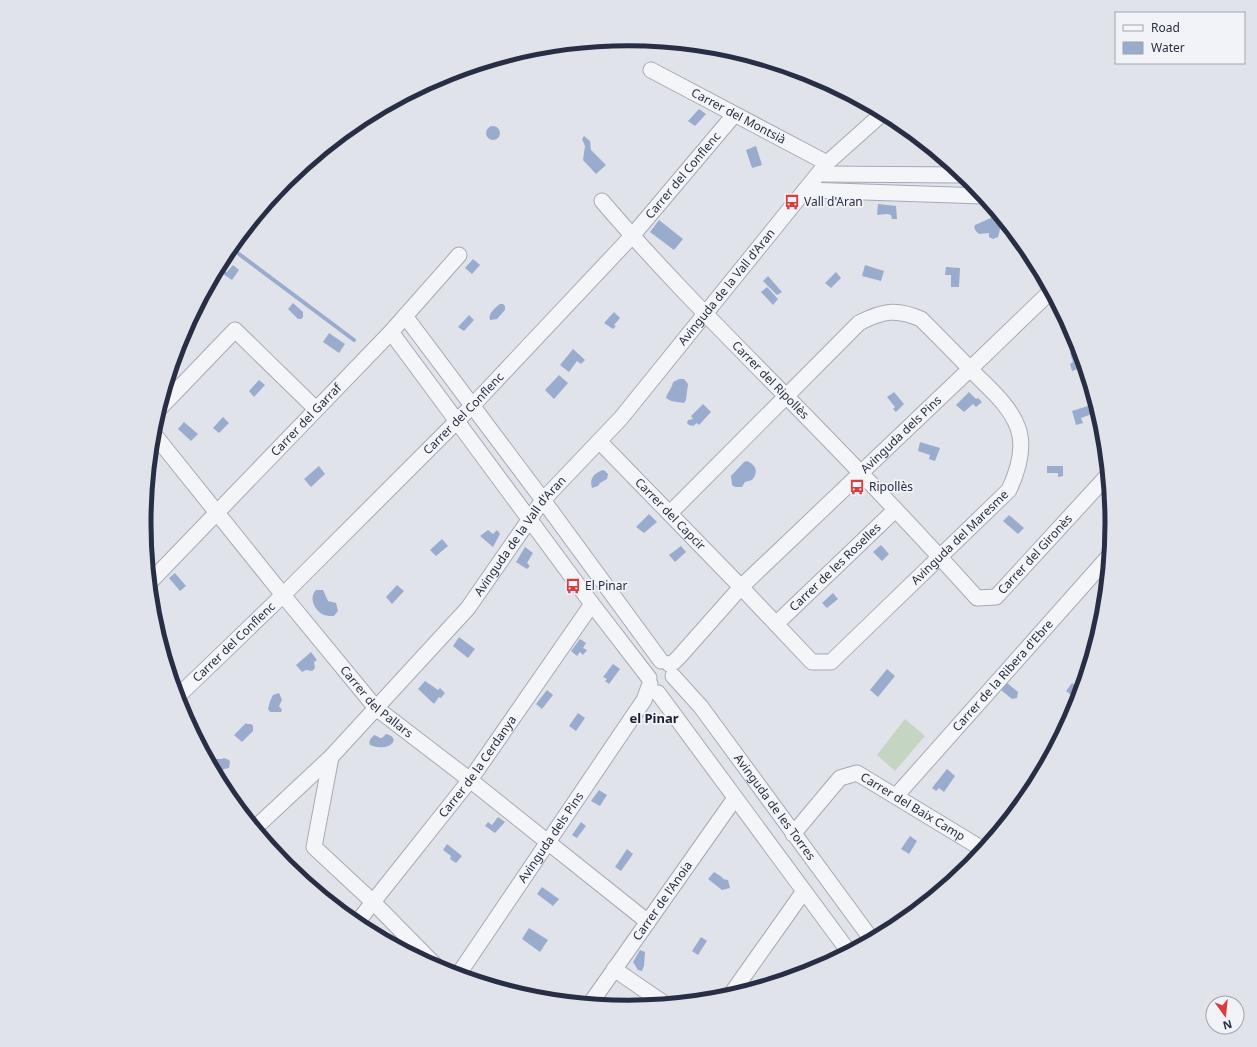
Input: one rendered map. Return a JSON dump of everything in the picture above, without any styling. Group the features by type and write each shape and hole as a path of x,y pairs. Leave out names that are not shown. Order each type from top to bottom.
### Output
{"street":[{"name":"Carrer del Montsià","path":"651,70 734,114 823,169 954,175"},
{"name":"Carrer del Conflenc","path":"182,692 283,595 458,421 632,236 734,114"},
{"name":"Avinguda de la Vall d'Aran","path":"259,825 332,757 468,608 544,500 621,418 823,169 879,117"},
{"path":"805,190 975,196"},
{"name":"Carrer del Ripollès","path":"602,201 632,236 705,314 787,397 940,558"},
{"name":"Carrer del Garraf","path":"154,578 392,332 459,255"},
{"name":"Avinguda dels Pins","path":"461,971 547,842 652,689 652,666 668,667 674,662 741,587 1047,295"},
{"name":"Avinguda del Maresme","path":"670,513 859,323 875,315 891,312 908,313 921,319 1005,404 1018,429 1020,441 1019,461 1016,476 1009,490 831,662 812,662 741,587"},
{"name":"Avinguda de les Torres","path":"406,316 668,667 701,707 869,936"},
{"path":"167,401 235,330 316,409"},
{"path":"392,332 592,604 652,689 846,948"},
{"name":"Carrer del Pallars","path":"158,440 216,513 376,708 470,780 648,922"},
{"name":"Carrer del Capcir","path":"599,441 741,587"},
{"name":"Carrer del Gironès","path":"940,558 977,598 996,597 1104,479"},
{"name":"Carrer de les Roselles","path":"776,624 895,510"},
{"name":"Carrer de la Ribera d'Ebre","path":"896,796 1104,561"},
{"name":"Carrer de la Cerdanya","path":"360,919 470,780 592,604"},
{"path":"652,689 663,694 671,687 668,667"},
{"path":"332,757 314,847 426,956"},
{"name":"Carrer del Baix Camp","path":"793,834 840,778 857,772 979,847"},
{"name":"Carrer de l'Anoia","path":"593,1000 735,798"},
{"path":"735,989 804,891"},
{"path":"614,969 659,1000"}],"green space":[{"path":"905,719 925,736 895,771 877,755"}],"water":[{"path":"699,109 706,114 695,126 688,121"},
{"path":"490,126 496,126 500,130 500,136 496,140 490,140 486,136 486,130"},
{"path":"584,136 590,141 591,150 606,165 596,174 583,160 585,146 582,139"},
{"path":"756,146 762,165 752,168 746,150"},
{"path":"878,204 896,206 897,219 892,219 891,215 887,214 877,215"},
{"path":"994,217 1000,224 998,237 993,239 989,237 989,233 979,234 974,228 975,225"},
{"path":"659,220 683,239 674,250 650,232"},
{"path":"473,259 480,265 472,274 465,268"},
{"path":"233,265 239,270 232,280 223,274"},
{"path":"865,265 884,271 881,281 862,276"},
{"path":"946,267 960,268 959,287 951,287 951,275 945,275"},
{"path":"836,272 841,278 831,288 825,283"},
{"path":"768,276 782,292 777,295 763,281"},
{"path":"767,287 778,299 773,305 761,292"},
{"path":"293,303 303,312 303,317 301,319 298,319 288,309"},
{"path":"500,304 505,306 505,310 497,319 490,320 491,313"},
{"path":"614,312 620,318 614,325 616,326 613,329 604,323"},
{"path":"469,315 474,320 464,331 458,327"},
{"path":"329,333 345,344 339,353 323,342"},
{"path":"573,349 585,360 581,364 577,361 569,372 560,365"},
{"path":"1074,351 1080,368 1072,371 1070,364 1073,362 1070,353"},
{"path":"559,375 568,383 554,399 545,390"},
{"path":"679,379 684,379 688,384 686,400 684,403 671,401 666,398 673,382"},
{"path":"259,380 265,385 254,397 249,391"},
{"path":"894,392 904,404 896,412 893,409 895,407 887,397"},
{"path":"969,392 976,399 978,398 982,402 976,407 973,404 964,412 956,405"},
{"path":"703,404 711,412 699,425 697,423 693,426 689,425 687,423 688,420 693,419 691,416"},
{"path":"1088,406 1092,414 1081,418 1083,423 1076,425 1072,411"},
{"path":"223,417 229,423 219,433 213,428"},
{"path":"184,422 198,434 191,441 178,429"},
{"path":"920,442 940,448 935,461 929,459 930,455 918,451"},
{"path":"747,461 756,469 754,477 752,480 745,482 742,487 735,487 732,485 731,476 744,462"},
{"path":"319,466 325,474 311,487 304,479"},
{"path":"1047,466 1063,466 1063,476 1058,477 1058,473 1047,473"},
{"path":"603,470 608,474 607,479 598,486 592,488 591,482 593,477"},
{"path":"649,514 657,522 644,533 636,527"},
{"path":"1009,515 1024,528 1018,534 1003,521"},
{"path":"488,530 493,534 497,530 500,534 493,547 480,536"},
{"path":"442,539 448,546 436,556 430,550"},
{"path":"881,545 889,554 882,561 873,552"},
{"path":"681,546 686,552 675,562 669,555"},
{"path":"525,547 533,553 527,563 530,566 527,569 516,562"},
{"path":"175,573 186,586 180,591 169,578"},
{"path":"397,585 404,591 392,604 386,597"},
{"path":"316,590 323,590 328,601 336,603 338,611 334,616 324,615 315,607 313,597"},
{"path":"833,593 838,599 827,608 822,603"},
{"path":"459,637 475,649 468,658 453,646"},
{"path":"580,639 586,643 583,648 587,650 583,655 580,652 577,656 571,651"},
{"path":"311,652 317,660 314,662 315,668 312,671 306,670 302,672 296,665"},
{"path":"613,664 620,669 609,684 605,681 607,679 603,677"},
{"path":"887,669 895,676 878,697 870,690"},
{"path":"425,681 438,690 440,688 445,693 441,698 439,697 434,704 418,689"},
{"path":"1006,682 1018,692 1017,698 1012,699 1001,690"},
{"path":"1072,683 1077,687 1074,697 1066,691"},
{"path":"547,690 553,695 542,709 536,704"},
{"path":"279,693 282,700 279,706 282,710 281,712 270,712 268,709 270,701 273,695"},
{"path":"578,713 585,718 576,731 569,726"},
{"path":"246,723 253,726 253,731 242,742 234,735"},
{"path":"386,734 391,736 393,739 392,744 377,747 369,744 374,735 381,738"},
{"path":"224,758 230,762 229,768 224,769 221,772 214,760"},
{"path":"947,769 955,776 944,792 939,788 936,791 932,788"},
{"path":"599,790 607,795 600,806 591,801"},
{"path":"498,817 505,822 495,833 485,826 488,822 492,825"},
{"path":"581,822 586,826 577,838 572,835"},
{"path":"910,836 917,841 909,854 901,849"},
{"path":"447,844 462,856 456,863 450,859 451,856 443,850"},
{"path":"627,849 633,854 621,871 615,867"},
{"path":"714,872 723,879 728,880 730,888 722,890 708,879"},
{"path":"542,887 559,899 553,906 537,894"},
{"path":"529,928 548,940 540,952 522,939"},
{"path":"701,937 707,941 698,955 692,951"},
{"path":"640,950 645,952 642,971 638,970 633,962"}],"waterway":[{"path":"236,252 354,340"}],"place":[{"name":"Vall d'Aran","path":"792,202"},
{"name":"Ripollès","path":"857,487"},
{"name":"El Pinar","path":"573,586"}],"district":[{"name":"el Pinar","path":"654,718"}]}
